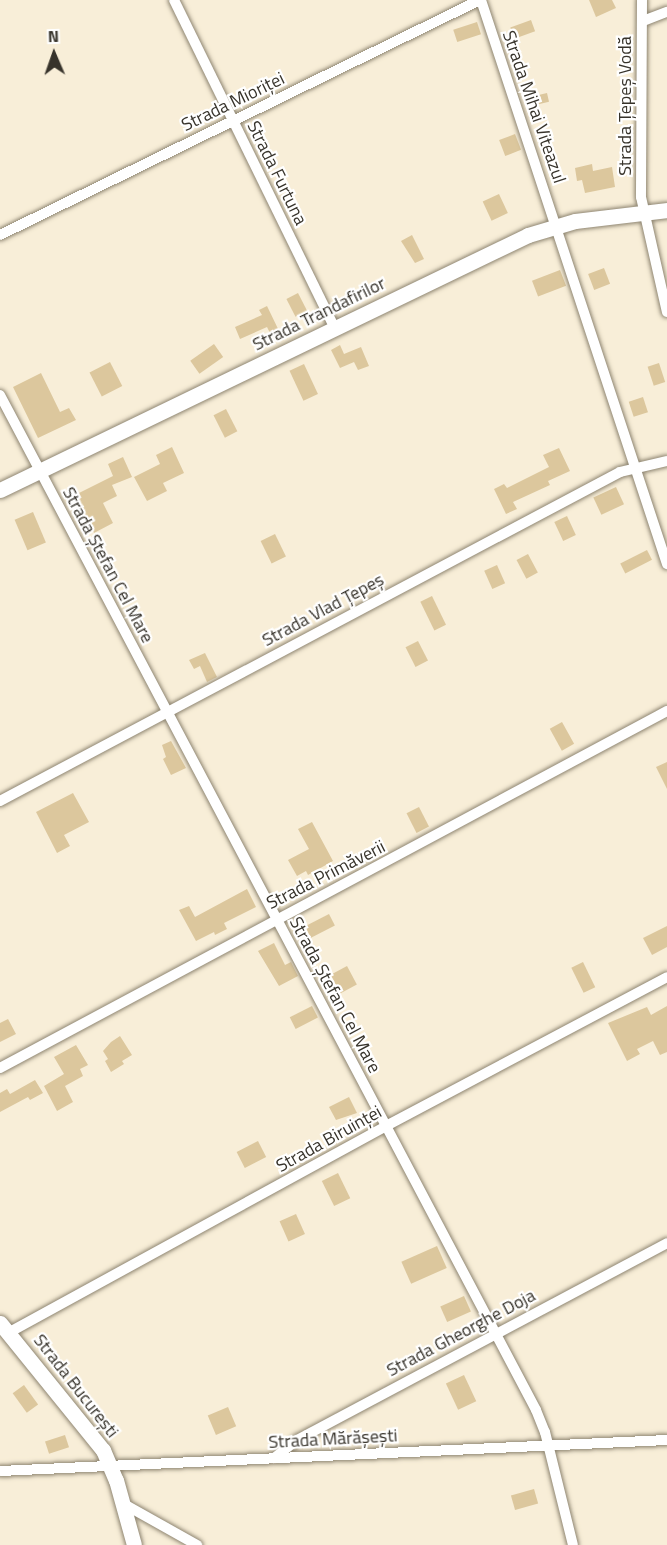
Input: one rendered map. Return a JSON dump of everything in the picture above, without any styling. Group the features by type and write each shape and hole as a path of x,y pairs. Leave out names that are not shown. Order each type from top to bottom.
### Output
{"main road":[{"name":"Strada Trandafirilor","path":"0,490 528,235 556,225 667,210"},
{"name":"Strada București","path":"4,1328 91,1433 111,1466 134,1545"}],"street":[{"name":"Strada Furtuna","path":"174,0 335,328"},
{"name":"Strada Mioriței","path":"0,236 481,0"},
{"name":"Strada Mihai Viteazul","path":"481,0 667,564"},
{"name":"Strada Țepeș Vodă","path":"642,0 641,197 667,312"},
{"path":"643,21 667,12"},
{"name":"Strada Ștefan Cel Mare","path":"0,395 536,1410 545,1432 573,1545"},
{"name":"Strada Vlad Țepeș","path":"0,801 620,472 636,466 667,461"},
{"name":"Strada Primăverii","path":"0,1068 667,711"},
{"name":"Strada Biruinței","path":"4,1328 667,977"},
{"name":"Strada Gheorghe Doja","path":"274,1458 297,1440 667,1243"},
{"name":"Strada Mărășești","path":"0,1471 667,1440"},
{"path":"123,1504 197,1545"}],"building":[{"path":"589,0 612,0 616,8 596,17"},
{"path":"531,20 535,31 514,39 510,28"},
{"path":"477,22 481,34 457,42 453,30"},
{"path":"547,93 549,102 535,105 533,96"},
{"path":"515,134 521,150 505,156 499,140"},
{"path":"592,164 593,171 612,167 615,187 585,193 582,180 577,181 575,168"},
{"path":"499,194 508,213 492,221 483,202"},
{"path":"412,235 424,259 415,263 401,241"},
{"path":"604,268 610,284 594,290 588,274"},
{"path":"560,270 566,286 538,297 532,281"},
{"path":"298,293 307,311 295,317 286,299"},
{"path":"267,306 281,335 273,339 267,327 240,339 235,327 262,315 259,310"},
{"path":"214,344 223,357 199,374 190,361"},
{"path":"340,345 344,354 361,347 369,366 358,370 354,362 340,368 331,350"},
{"path":"110,362 122,386 102,396 90,372"},
{"path":"659,363 665,382 654,386 648,367"},
{"path":"304,364 318,394 303,401 289,371"},
{"path":"41,373 60,412 69,408 76,420 38,438 13,387"},
{"path":"643,397 648,412 634,417 629,402"},
{"path":"226,409 237,431 225,438 214,415"},
{"path":"172,447 184,473 163,483 167,491 147,501 134,477 160,464 156,455"},
{"path":"559,448 570,471 548,481 550,485 513,502 517,509 506,514 494,489 504,484 507,488 549,467 543,455"},
{"path":"123,457 132,477 112,485 117,496 103,503 113,523 94,533 75,495 113,476 108,464"},
{"path":"616,487 624,504 601,515 593,498"},
{"path":"33,512 46,542 27,550 15,520"},
{"path":"567,516 576,535 563,541 554,522"},
{"path":"275,534 286,556 272,563 261,541"},
{"path":"647,550 652,560 625,573 620,564"},
{"path":"528,554 538,573 526,579 517,560"},
{"path":"497,565 505,583 492,589 484,571"},
{"path":"432,596 446,625 434,630 420,602"},
{"path":"418,641 428,661 416,667 406,647"},
{"path":"205,653 217,677 207,682 200,666 194,669 189,660"},
{"path":"562,722 574,744 562,751 550,729"},
{"path":"171,741 186,768 171,775 163,759 166,757 162,745"},
{"path":"667,762 667,789 656,767"},
{"path":"73,793 89,822 64,835 70,846 57,853 36,812"},
{"path":"419,807 429,827 417,833 407,813"},
{"path":"312,822 333,861 308,875 306,871 297,876 288,860 309,849 298,829"},
{"path":"247,889 256,907 224,923 227,929 215,935 214,932 196,941 179,910 189,906 195,917"},
{"path":"329,914 335,926 309,939 303,927"},
{"path":"667,926 667,947 652,955 643,938"},
{"path":"274,943 285,965 291,962 298,976 279,986 258,951"},
{"path":"583,962 595,987 584,993 571,968"},
{"path":"347,966 357,985 339,994 329,975"},
{"path":"312,1006 318,1018 296,1029 290,1017"},
{"path":"667,1006 667,1052 660,1055 653,1041 637,1049 640,1054 627,1061 608,1023 647,1007 651,1015"},
{"path":"8,1019 16,1034 0,1042 0,1023"},
{"path":"120,1036 132,1055 122,1061 124,1064 111,1072 105,1061 108,1059 103,1051"},
{"path":"76,1045 88,1065 80,1069 83,1076 65,1086 73,1102 57,1111 44,1086 64,1074 54,1057"},
{"path":"35,1080 43,1093 30,1100 28,1097 0,1112 0,1093 7,1089 10,1094"},
{"path":"349,1097 357,1113 336,1120 329,1107"},
{"path":"258,1141 266,1157 245,1168 237,1152"},
{"path":"338,1173 350,1198 334,1206 322,1181"},
{"path":"296,1214 305,1234 289,1241 280,1221"},
{"path":"437,1246 447,1268 411,1284 401,1262"},
{"path":"464,1296 471,1312 447,1322 440,1307"},
{"path":"464,1375 476,1401 458,1410 446,1383"},
{"path":"24,1385 38,1404 27,1413 13,1393"},
{"path":"228,1407 236,1426 216,1435 208,1416"},
{"path":"65,1435 69,1447 49,1454 45,1441"},
{"path":"534,1489 538,1503 515,1510 511,1496"}]}
